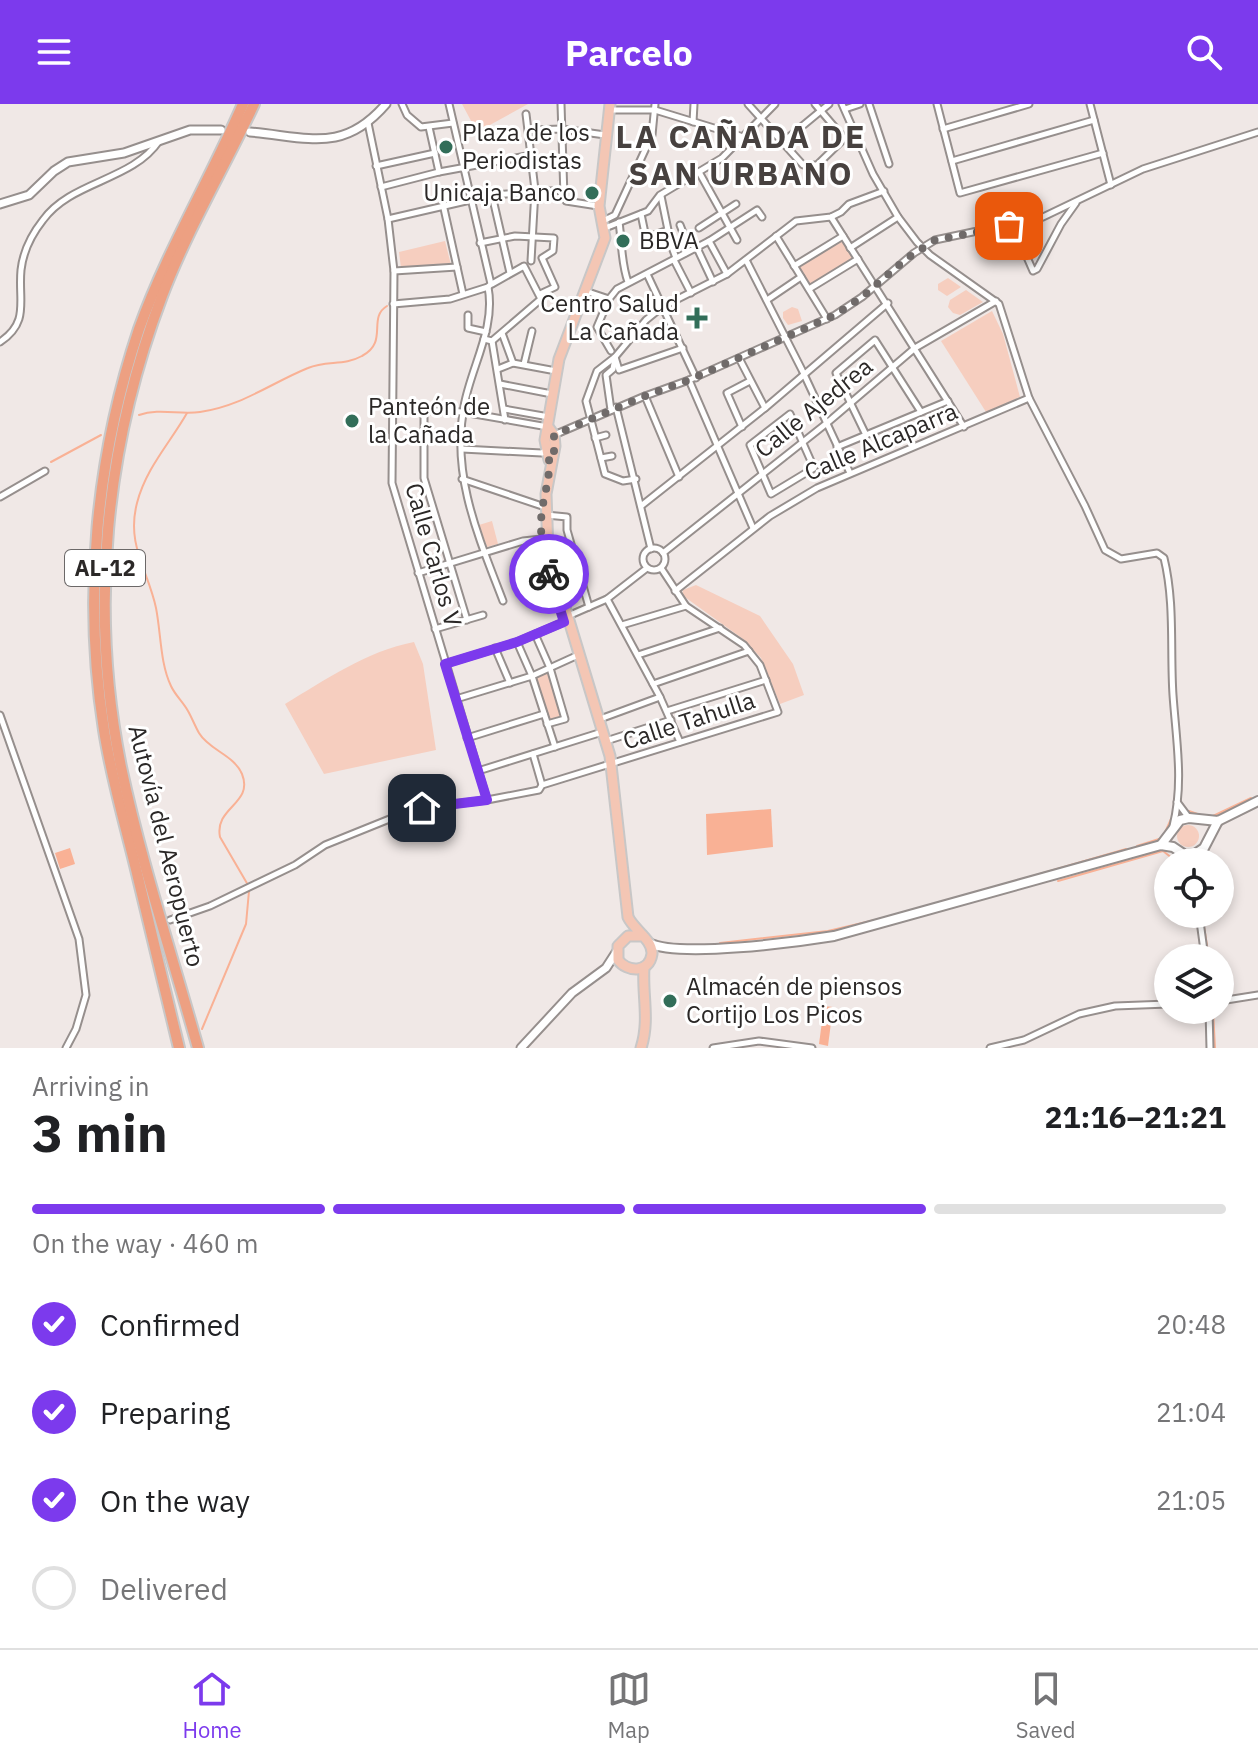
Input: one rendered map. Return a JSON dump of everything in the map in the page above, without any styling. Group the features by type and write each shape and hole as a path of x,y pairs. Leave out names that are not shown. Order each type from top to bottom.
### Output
{"highway":[{"name":"Autovía del Aeropuerto","path":"179,1048 115,788 104,730 95,634 96,541 118,401 138,333 176,239 243,104"},
{"name":"Autovía del Aeropuerto","path":"198,1048 132,815 118,751 105,631 107,540 119,442 147,338 178,260 254,104"}],"main road":[{"path":"610,107 599,206 605,238 566,336 556,371 541,539 606,741 628,917 624,938 617,951 627,968 643,984"},
{"path":"544,510 548,551 610,765"},
{"path":"1204,848 1218,821 1258,801"},
{"path":"1194,819 1207,831 1207,838"},
{"path":"627,968 647,964 671,950 834,936 1161,845 1180,820 1218,821"},
{"path":"1161,845 1168,848"},
{"path":"628,917 652,952 643,984 647,1023 641,1048"},
{"path":"624,938 632,935 671,950"}],"street":[{"path":"250,132 332,139 354,132 368,123 386,104"},
{"path":"402,104 407,115 421,127 453,123"},
{"path":"449,104 490,286 490,314 463,412 462,479 470,513 503,601"},
{"path":"561,104 566,201 599,206"},
{"path":"693,122 694,104"},
{"path":"748,104 803,165 817,165 854,129"},
{"path":"604,224 648,211 660,195 722,158 775,104"},
{"path":"815,104 844,138"},
{"path":"783,142 829,104"},
{"path":"860,104 844,107 873,174 898,217 923,249 996,301 1029,398 1105,550 1121,559 1157,553 1164,558 1171,617 1179,771 1172,831 1181,848"},
{"path":"869,104 889,164"},
{"path":"937,104 960,193 1103,153"},
{"path":"943,129 1029,104"},
{"path":"1090,104 1111,185"},
{"path":"610,107 655,107 741,136"},
{"path":"604,224 615,215 652,135 655,107"},
{"path":"526,114 535,190 531,261"},
{"path":"952,161 1094,120"},
{"name":"Calle Carlos V","path":"368,123 388,219 394,271 392,483 487,800"},
{"path":"429,127 439,172"},
{"path":"530,130 562,129 605,135"},
{"path":"0,204 29,195 68,162 124,153 190,130 221,130"},
{"path":"392,409 463,412 550,430 590,420 693,379 827,319 935,240 1043,217 1143,169 1258,132"},
{"path":"0,342 17,326 21,317 21,267 25,252 45,216 62,202 144,158 159,141"},
{"path":"376,166 435,153"},
{"path":"381,187 439,172 532,155"},
{"path":"699,172 737,240"},
{"path":"388,219 492,195 564,190"},
{"path":"636,479 623,481 605,474 586,401 597,371 662,307 727,274 796,221 831,217 849,204 884,191"},
{"path":"492,195 510,273"},
{"path":"660,195 666,231 691,293"},
{"path":"1013,225 1033,271 1077,202"},
{"path":"443,204 463,294"},
{"path":"699,228 736,204"},
{"path":"683,348 619,370 597,327 609,299 628,282 697,248 757,210 762,217"},
{"path":"641,214 646,238 666,231"},
{"path":"831,217 964,427"},
{"path":"850,248 898,217"},
{"path":"619,222 624,253 622,264 628,282"},
{"path":"680,225 686,240 685,254"},
{"path":"480,243 532,236 554,238 553,251 542,258 555,287 540,294"},
{"path":"776,236 827,319"},
{"path":"794,266 843,236"},
{"path":"709,241 727,274"},
{"path":"697,248 713,282"},
{"path":"809,289 858,259"},
{"path":"746,260 850,473"},
{"path":"393,304 442,300 463,294 490,286 524,266 541,299 492,341"},
{"path":"394,271 457,267"},
{"path":"647,273 683,348 718,445 753,528"},
{"path":"767,300 801,277"},
{"path":"585,291 609,299"},
{"name":"Calle Ajedrea","path":"663,553 827,423 915,348 996,301"},
{"path":"641,506 742,427 888,303"},
{"path":"468,315 468,328 486,332"},
{"path":"524,364 532,331"},
{"path":"502,333 513,363"},
{"path":"484,339 492,341"},
{"path":"866,435 836,373 875,340 921,412"},
{"path":"492,341 505,420"},
{"path":"613,354 613,369 606,375 636,479 651,549"},
{"path":"739,358 765,408"},
{"path":"498,369 513,363 556,371"},
{"path":"742,427 727,393 750,381"},
{"path":"500,384 552,394"},
{"path":"645,396 679,477"},
{"name":"Calle Alcaparra","path":"675,591 753,528 817,488 1029,398"},
{"path":"837,447 948,401"},
{"path":"504,409 550,430"},
{"path":"424,410 424,478 467,620"},
{"path":"790,414 814,468 771,494 761,473 750,445 790,414"},
{"path":"595,438 606,435"},
{"path":"462,449 549,451"},
{"path":"601,458 612,456"},
{"path":"0,497 45,471"},
{"path":"462,479 567,517 567,530 589,607"},
{"path":"418,573 523,541 541,539"},
{"path":"651,549 663,553 665,559 661,568"},
{"path":"647,568 644,557 651,549"},
{"path":"647,568 661,568"},
{"path":"445,664 535,634 607,599 647,568"},
{"path":"661,568 686,606 722,628 749,651 760,665 766,680 667,711"},
{"path":"607,599 660,697 680,742"},
{"path":"622,625 686,606"},
{"path":"435,629 483,615"},
{"path":"638,655 722,628"},
{"path":"535,634 550,668 565,719 547,724"},
{"path":"517,642 532,676 555,747"},
{"path":"495,648 510,683"},
{"path":"653,684 749,651"},
{"path":"456,699 532,676 576,656"},
{"name":"Calle Tahulla","path":"170,920 210,906 295,865 325,845 392,818 422,808 539,790 542,785 778,712 766,680"},
{"path":"600,719 660,697"},
{"path":"467,738 544,714"},
{"path":"0,715 79,939 86,995 76,1029 66,1048"},
{"path":"606,741 671,720"},
{"path":"478,771 599,733"},
{"path":"533,754 542,785"},
{"path":"1177,801 1194,819"},
{"path":"521,1048 572,993 606,968 617,951"},
{"path":"606,968 627,968"},
{"path":"1234,999 1258,995"},
{"path":"990,1048 1024,1040 1079,1014 1115,1006 1154,1005"},
{"path":"1209,1024 1210,1048"},
{"path":"713,1048 759,1041 812,1048"}],"shaded area":[{"path":"462,104 528,104 477,132"},
{"path":"841,239 854,257 811,285 799,266"},
{"path":"445,241 451,265 401,268 399,252"},
{"path":"948,278 961,287 947,296 938,290 938,284"},
{"path":"966,290 983,302 960,315 953,313 948,307 950,300"},
{"path":"792,307 798,309 802,321 788,325 783,312"},
{"path":"992,311 1003,334 1020,397 986,412 941,341"},
{"path":"492,521 498,544 487,547 479,525"},
{"path":"696,585 760,616 793,664 804,695 780,704 761,658 743,639 682,595 683,590"},
{"path":"414,642 423,664 436,750 324,774 285,704 363,659"},
{"path":"550,668 565,719 547,724 532,676"},
{"path":"771,809 773,847 707,855 706,814"},
{"path":"1188,825 1196,828 1199,836 1196,844 1188,847 1180,844 1177,836 1180,828"},
{"path":"70,848 75,864 60,869 55,853"},
{"path":"824,1006 833,1007 828,1046 819,1044"}],"waterway":[{"path":"139,415 215,409 308,368 362,356 374,344 378,317 387,306"},
{"path":"187,413 146,478 137,503 134,532 156,608 163,658 171,686 203,739 233,762 242,774 243,792 223,819 220,837 248,885"},
{"path":"51,462 101,435"},
{"path":"1213,816 1251,798"},
{"path":"1189,811 1203,816"},
{"path":"1163,837 1171,819"},
{"path":"1137,846 1159,839"},
{"path":"925,907 1126,849"},
{"path":"1058,881 1154,854"},
{"path":"202,1029 246,924 249,891"},
{"path":"720,943 828,931 892,916"},
{"path":"1204,928 1207,944"},
{"path":"1214,1024 1215,1048"}],"way so far":[{"path":"549,574 540,523 550,463 548,452 554,451 554,435 616,407 689,380 835,315 935,240 1009,226"}],"place":[{"name":"Plaza de los Periodistas","path":"446,147"},
{"name":"Unicaja Banco","path":"592,193"},
{"name":"BBVA","path":"623,241"},
{"name":"Centro Salud La Cañada","path":"697,318"},
{"name":"Panteón de la Cañada","path":"352,421"},
{"name":"Almacén de piensos Cortijo Los Picos","path":"670,1001"}],"district":[{"name":"LA CAÑADA DE SAN URBANO","path":"741,156"}],"route":[{"path":"422,808 487,800 445,664 517,642 564,622 549,574"}]}
